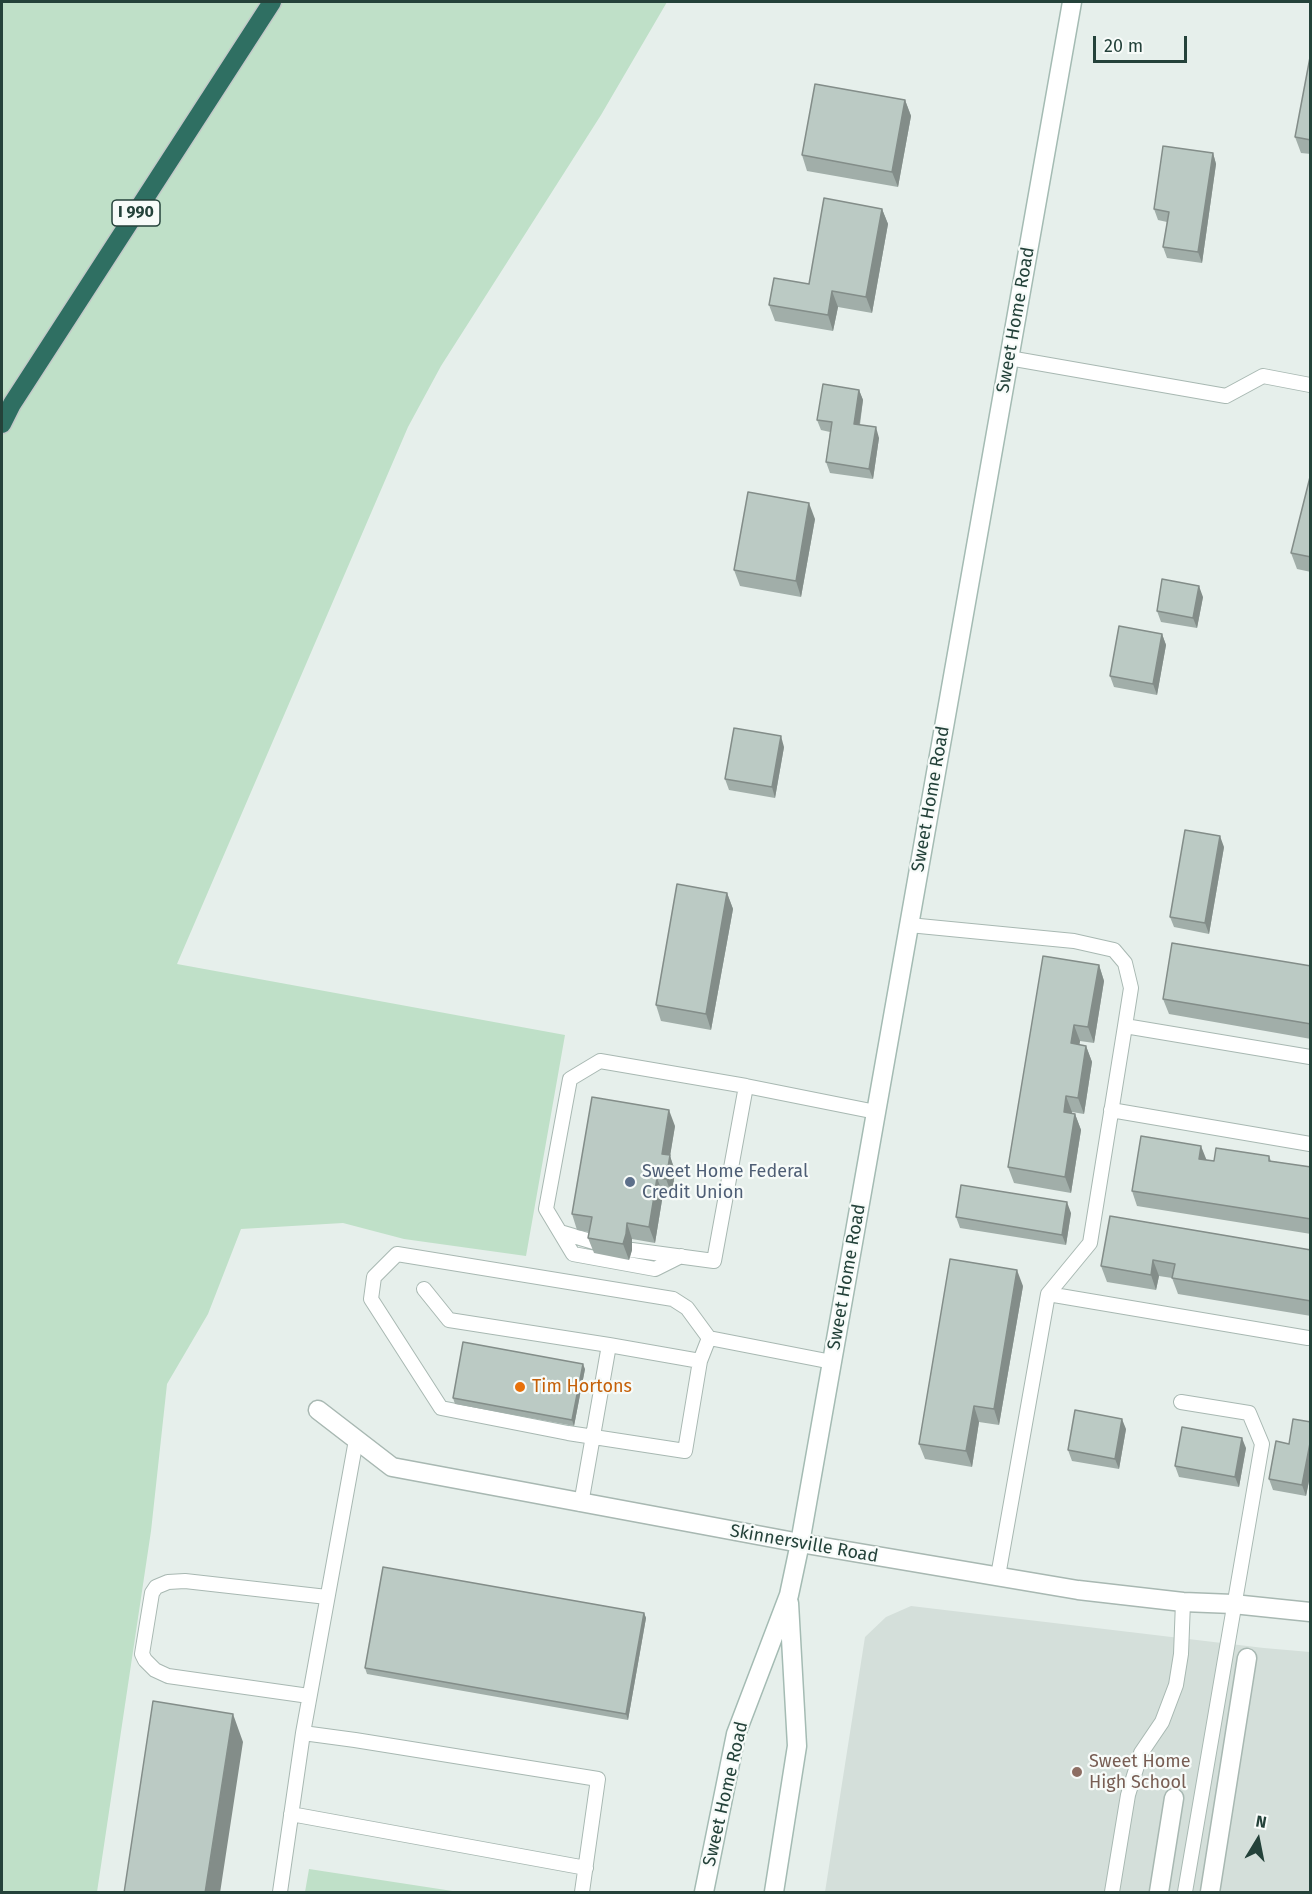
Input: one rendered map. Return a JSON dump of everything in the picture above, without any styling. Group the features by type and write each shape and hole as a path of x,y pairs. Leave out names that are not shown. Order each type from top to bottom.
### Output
{"highway":[{"name":"I 990","path":"2,424 12,404 272,2"}],"main road":[{"name":"Sweet Home Road","path":"704,1893 736,1734 789,1595 800,1544 1072,2"},
{"name":"Skinnersville Road","path":"318,1410 392,1467 800,1544 1078,1590 1183,1602 1233,1604 1311,1612"},
{"name":"Sweet Home Road","path":"774,1893 797,1746 789,1595"},
{"path":"1210,1893 1247,1658"},
{"path":"1159,1893 1174,1798"}],"lane":[{"path":"1009,358 1226,396 1263,376 1311,385"},
{"path":"909,925 1074,941 1114,950 1125,963 1131,988 1090,1243 1048,1294 998,1576"},
{"path":"1125,1026 1311,1058"},
{"path":"681,1256 656,1269 573,1254 546,1209 570,1078 600,1061 746,1086 876,1112"},
{"path":"632,1250 714,1261 746,1086"},
{"path":"1112,1110 1311,1144"},
{"path":"560,1232 597,1243"},
{"path":"710,1338 700,1361 685,1451 568,1433 441,1408 371,1299 374,1277 397,1254 673,1299 687,1308 710,1338 832,1362"},
{"path":"424,1289 449,1320 700,1361"},
{"path":"1048,1294 1308,1338"},
{"path":"581,1504 609,1345"},
{"path":"1181,1402 1249,1413 1262,1444 1185,1893"},
{"path":"280,1893 309,1696 356,1440"},
{"path":"309,1696 168,1676 155,1670 142,1654 152,1593 156,1587 168,1582 185,1581 327,1597"},
{"path":"1112,1893 1128,1795 1141,1754 1162,1722 1176,1684 1181,1654 1183,1602"},
{"path":"303,1733 598,1779 582,1893"},
{"path":"291,1814 586,1868"}],"shaded area":[{"name":"Sweet Home High School","path":"911,1606 1310,1652 1310,1892 825,1892 865,1637 886,1617"}],"green space":[{"path":"2,2 667,2 601,115 441,366 408,427 177,964 565,1035 526,1256 404,1239 343,1223 241,1229 208,1314 167,1384 151,1531 97,1892 2,1892"},
{"path":"309,1869 459,1892 305,1892"}],"building":[{"path":"1311,52 1311,140 1295,137"},
{"path":"815,84 905,100 892,172 802,155"},
{"path":"1163,146 1213,153 1198,252 1163,247 1169,212 1154,209"},
{"path":"824,198 882,209 866,297 832,291 828,315 769,305 774,278 809,284"},
{"path":"823,384 859,390 854,424 876,427 869,469 826,462 832,422 817,420"},
{"path":"1311,473 1311,557 1291,553"},
{"path":"748,492 809,503 796,581 734,570"},
{"path":"1162,579 1199,586 1193,618 1157,611"},
{"path":"1119,626 1162,634 1153,684 1110,676"},
{"path":"734,728 781,736 772,787 725,779"},
{"path":"1185,830 1220,836 1205,923 1170,917"},
{"path":"677,884 727,893 706,1014 656,1005"},
{"path":"1172,943 1311,966 1311,1024 1163,999"},
{"path":"1043,956 1099,965 1088,1027 1074,1025 1071,1043 1086,1046 1078,1098 1066,1096 1064,1112 1075,1114 1065,1177 1008,1167"},
{"name":"Sweet Home Federal Credit Union","path":"592,1097 669,1110 662,1154 670,1155 666,1179 657,1178 649,1227 627,1223 623,1244 588,1238 592,1217 572,1214"},
{"path":"1141,1136 1201,1146 1199,1159 1214,1161 1216,1148 1269,1156 1269,1161 1311,1167 1311,1219 1132,1191"},
{"path":"961,1185 1067,1202 1062,1235 956,1217"},
{"path":"1110,1216 1311,1250 1311,1301 1172,1278 1175,1264 1153,1260 1151,1275 1101,1266"},
{"path":"950,1259 1017,1270 994,1409 974,1406 966,1451 919,1444"},
{"name":"Tim Hortons","path":"463,1342 583,1364 572,1420 453,1398"},
{"path":"1075,1410 1122,1419 1115,1459 1068,1450"},
{"path":"1293,1419 1311,1422 1311,1438 1302,1485 1269,1479 1276,1441 1289,1444"},
{"path":"1182,1427 1242,1438 1235,1477 1175,1466"},
{"path":"383,1567 644,1613 626,1714 365,1668"},
{"path":"153,1701 233,1714 205,1893 124,1893"}],"place":[{"name":"Sweet Home Federal Credit Union","path":"630,1182"},
{"name":"Tim Hortons","path":"520,1387"},
{"name":"Sweet Home High School","path":"1077,1772"}]}
